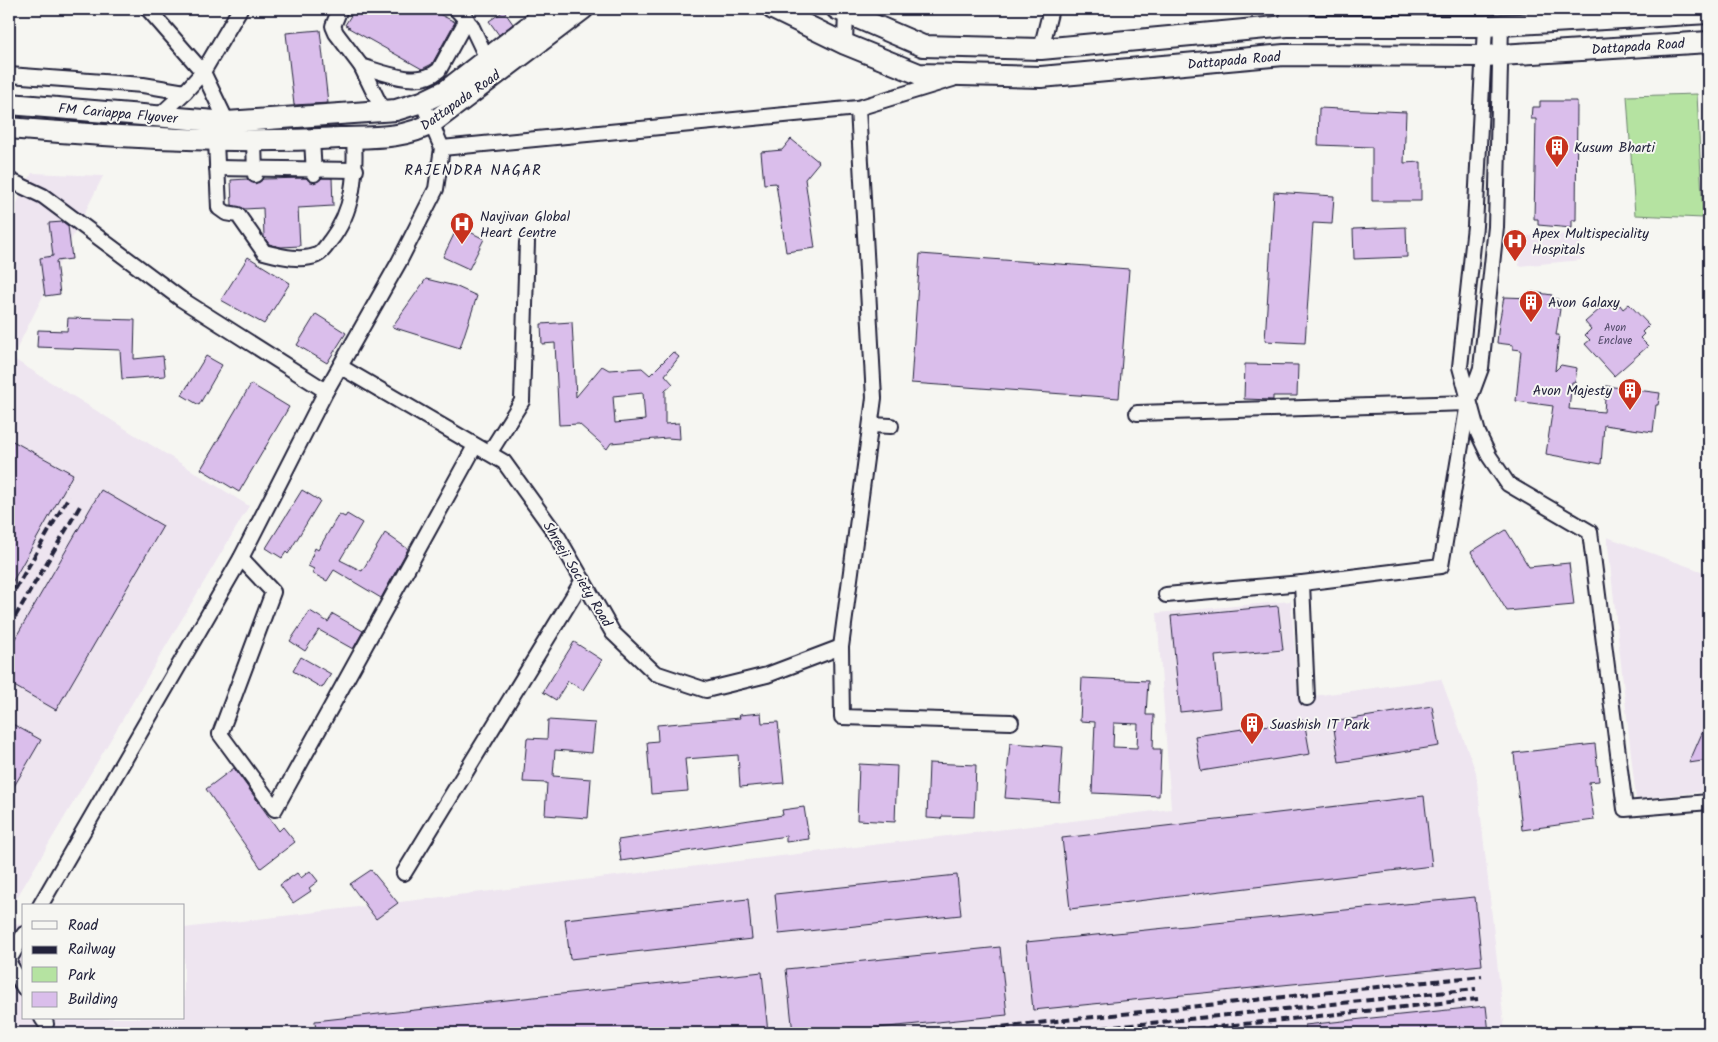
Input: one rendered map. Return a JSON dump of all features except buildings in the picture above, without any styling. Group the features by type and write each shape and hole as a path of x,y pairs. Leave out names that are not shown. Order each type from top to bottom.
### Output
{"main road":[{"path":"223,135 390,110 422,102 491,67 551,9"},
{"name":"Dattapada Road","path":"491,67 584,9"},
{"name":"Dattapada Road","path":"773,9 845,44 919,74 1040,77 1284,55 1493,56 1709,42"},
{"path":"843,10 924,46 1041,49 1286,18 1493,26 1709,13"},
{"path":"1667,16 1668,44"},
{"name":"Dattapada Road","path":"223,135 254,141 312,140 404,134 421,130 432,123 443,91"},
{"name":"FM Cariappa Flyover","path":"9,104 151,116 223,135"},
{"name":"FM Cariappa Flyover","path":"9,128 142,137 223,135"}],"street":[{"path":"148,9 203,72 223,135 217,168 220,208 226,213 238,215 248,226 264,252 282,257 307,258 319,255 338,231 348,207 356,170 354,138"},
{"path":"151,116 185,92 203,72 240,9"},
{"path":"340,9 334,26 336,33 361,66 390,110"},
{"path":"1041,49 1051,9"},
{"path":"1286,18 1300,15 1306,9"},
{"path":"843,10 845,44"},
{"path":"451,11 467,19 491,67"},
{"path":"443,91 439,70 467,19"},
{"path":"1166,595 1302,583 1441,566 1468,403 1480,368 1496,227 1493,26"},
{"path":"1493,56 1460,368 1468,403 1478,433 1489,456 1508,484 1590,532 1625,810 1709,802"},
{"path":"361,66 407,78 443,91"},
{"path":"9,75 143,85 185,92"},
{"path":"442,148 858,108 966,75"},
{"path":"41,904 241,558 326,391 341,367 436,189 442,148 422,102"},
{"path":"858,108 874,398 841,647 842,717 1011,722"},
{"path":"312,140 314,172"},
{"path":"254,141 255,172"},
{"path":"217,168 255,172 356,170"},
{"path":"9,180 43,196 181,299 326,391"},
{"path":"1475,226 1496,227"},
{"path":"490,452 522,401 527,242"},
{"path":"1462,349 1482,350"},
{"name":"Shreeji Society Road","path":"341,367 475,446 490,452 504,462 558,537 613,633 655,672 706,690 767,675 841,647"},
{"path":"1137,413 1468,403"},
{"path":"871,425 891,426"},
{"path":"241,558 272,592 220,734 275,809 475,446"},
{"path":"404,873 583,580"},
{"path":"1302,583 1307,698"},
{"path":"22,938 9,962 22,985"}],"shaded area":[{"path":"32,173 103,176 12,358 249,506 9,911 9,219"},
{"path":"1580,234 1581,260 1519,266 1521,236"},
{"path":"1607,537 1709,574 1709,791 1636,799"},
{"path":"1291,601 1298,698 1441,679 1476,772 1505,1033 9,1033 9,921 22,925 22,1020 185,1020 185,928 1171,809 1157,613"}],"green space":[{"path":"1697,94 1703,218 1635,215 1627,96"}],"railway":[{"path":"9,600 69,496"},
{"path":"9,627 80,506"},
{"path":"943,1033 1482,976"},
{"path":"1055,1033 1476,989"},
{"path":"1160,1033 1478,999"}],"place":[{"name":"Kusum Bharti","path":"1557,168"},
{"name":"Navjivan Global Heart Centre","path":"462,245"},
{"name":"Apex Multispeciality Hospitals","path":"1515,262"},
{"name":"Avon Galaxy","path":"1531,323"},
{"name":"Avon Majesty","path":"1630,411"},
{"name":"Suashish IT Park","path":"1252,745"}],"district":[{"name":"RAJENDRA NAGAR","path":"473,170"}]}
